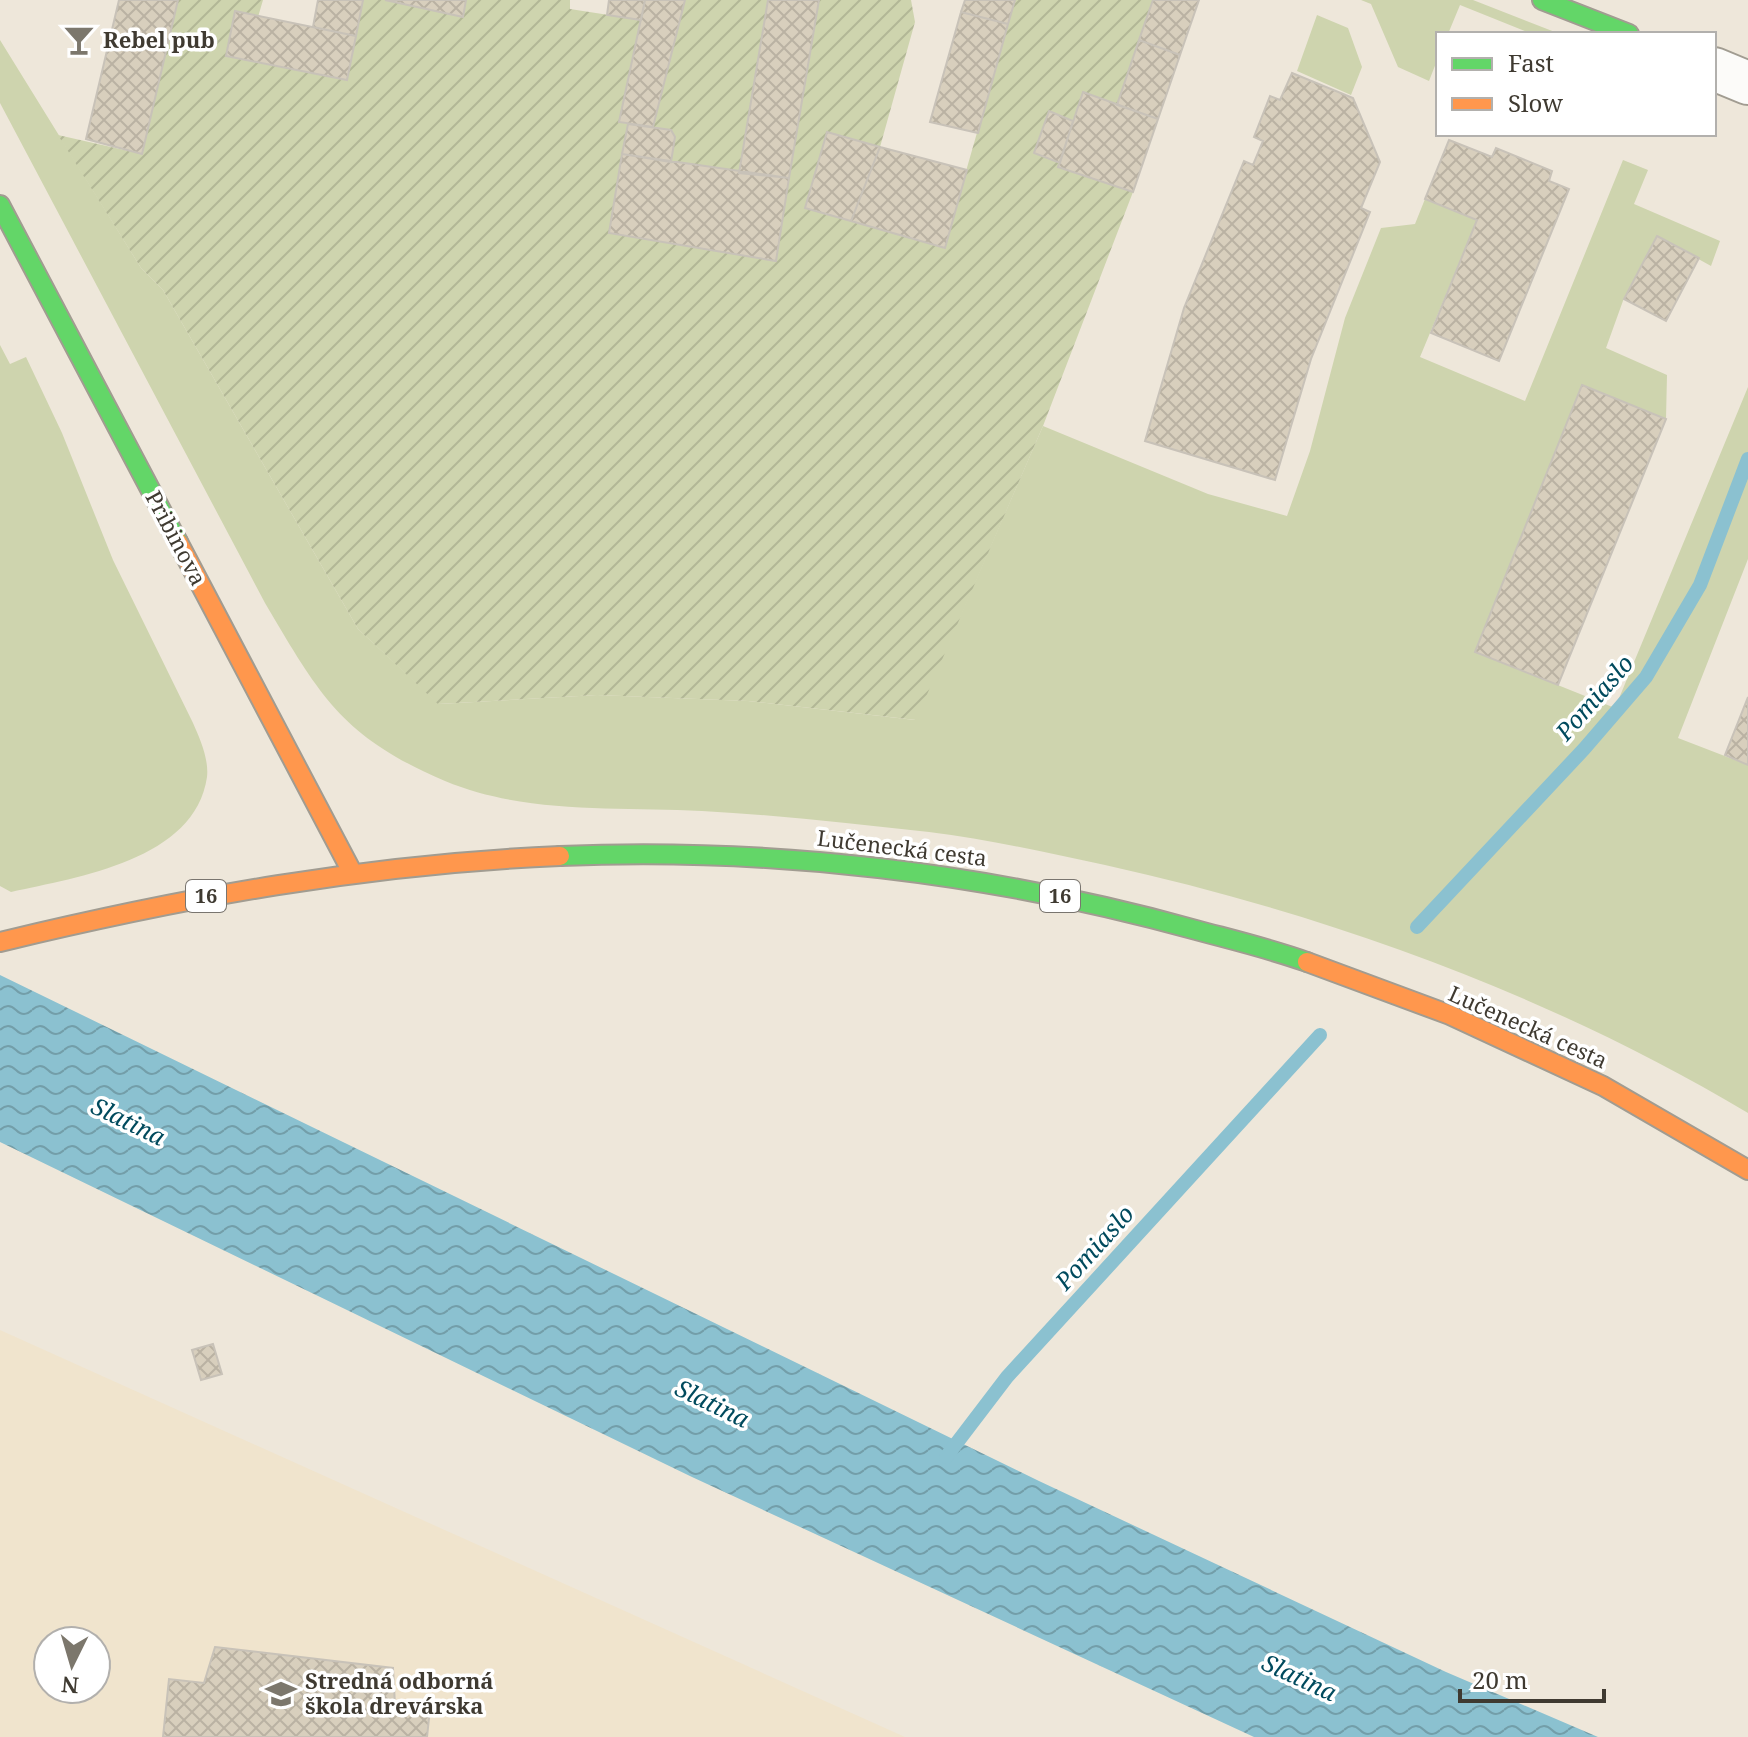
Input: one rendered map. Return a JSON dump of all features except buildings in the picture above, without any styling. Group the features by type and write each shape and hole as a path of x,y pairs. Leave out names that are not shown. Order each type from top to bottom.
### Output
{"main road":[{"path":"1542,0 1624,32"},
{"name":"Pribinova","path":"0,205 352,872"},
{"name":"Lučenecká cesta","path":"0,942 266,884 470,859 672,852 908,871 1007,885 1096,904 1257,946 1497,1035 1613,1092 1748,1170"}],"street":[{"path":"1716,70 1748,83"}],"shaded area":[{"path":"0,1330 905,1737 0,1737"}],"green space":[{"path":"178,0 263,0 258,17 235,12 226,56 347,80 363,0 385,0 463,17 466,0 570,0 570,9 641,20 620,122 628,124 610,233 775,261 819,0 911,0 915,22 880,147 806,208 944,248 1015,0 1153,0 1117,105 1084,92 1073,121 1049,112 1035,153 1060,163 1058,167 1133,192 1043,426 916,720 748,701 597,695 438,704 358,629 163,290 141,268 58,135 142,154"},
{"path":"685,0 768,0 739,173 671,162 675,137 671,130 653,127"},
{"path":"1361,0 1473,0 1555,32 1527,32 1460,5 1449,32 1436,32 1436,63 1429,81 1398,67 1371,4"},
{"path":"1317,15 1348,28 1362,67 1351,95 1297,71"},
{"path":"0,40 141,268 163,290 358,629 439,704 597,695 748,701 915,720 1043,426 1208,494 1287,516 1310,451 1345,318 1381,228 1415,224 1425,199 1477,220 1420,357 1525,401 1623,160 1648,170 1634,204 1720,241 1711,266 1657,236 1624,298 1606,348 1667,375 1666,419 1582,385 1475,652 1615,708 1748,387 1748,559 1678,738 1748,765 1748,1113 1596,1032 1517,996 1355,934 1189,885 973,838 929,832 759,815 572,807 508,799 445,781 381,748 357,730 319,689 265,603 0,103"},
{"path":"0,345 10,364 26,357 62,433 113,560 193,723 207,763 207,777 198,805 181,828 157,846 99,871 11,892 0,886"}],"water":[{"name":"Slatina","path":"0,975 1039,1481 1446,1672 1598,1737 1254,1737 692,1477 0,1142"}],"waterway":[{"name":"Pomiaslo","path":"1417,927 1584,749 1646,677 1700,585 1748,459"},
{"name":"Pomiaslo","path":"946,1457 1007,1377 1320,1035"}],"traffic: fast":[{"path":"1542,0 1624,32"},
{"path":"0,205 178,542"},
{"path":"560,856 640,854 801,860 961,879 1119,910 1307,962"}],"traffic: slow":[{"path":"178,542 352,872"},
{"path":"0,942 139,911 278,885 417,866 560,856"},
{"path":"1307,962 1450,1015 1603,1086 1748,1170"}],"place":[{"name":"Rebel pub","path":"79,40"},
{"name":"Stredná odborná škola drevárska","path":"281,1694"}]}
